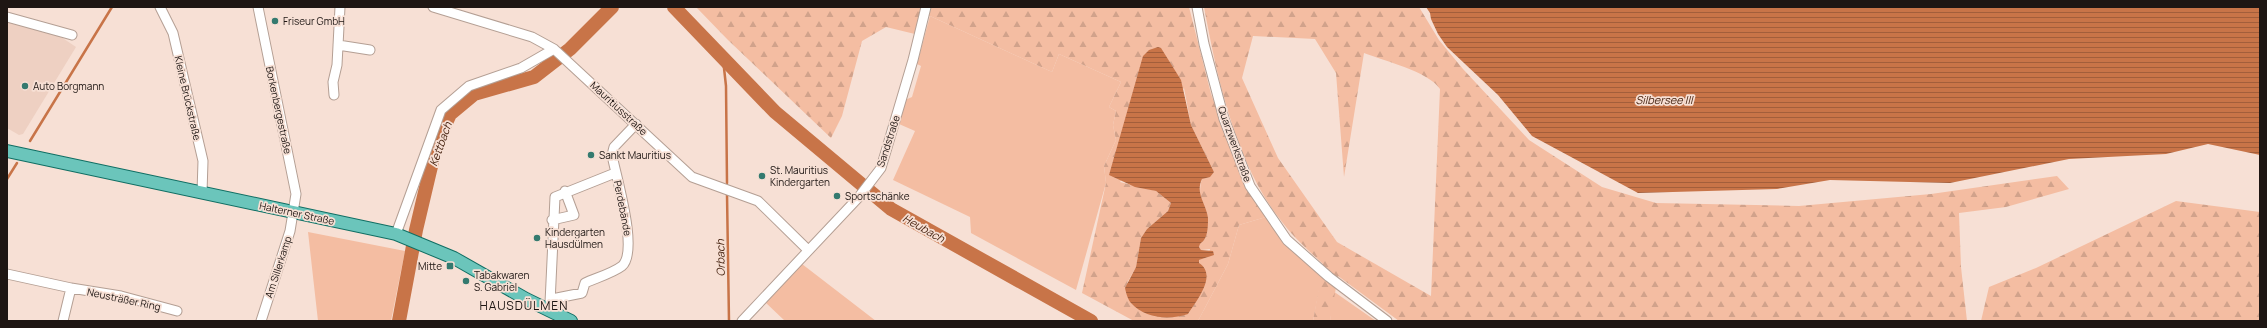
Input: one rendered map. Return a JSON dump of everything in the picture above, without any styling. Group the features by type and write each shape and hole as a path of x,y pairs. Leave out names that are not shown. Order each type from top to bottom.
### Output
{"main road":[{"name":"Halterner Straße","path":"7,151 400,236 463,263 550,304 571,321"}],"street":[{"name":"Kleine Brückstraße","path":"160,7 173,33 201,154 202,193"},
{"name":"Borkenbergestraße","path":"258,7 296,194 294,212"},
{"path":"334,95 333,82 338,65 340,7"},
{"name":"Mauritiusstraße","path":"433,7 532,37 556,50 692,177 758,201 808,250"},
{"name":"Sandstraße","path":"742,321 858,198 881,168 913,60 926,7"},
{"name":"Quarzwerkstraße","path":"1197,7 1204,44 1224,119 1250,186 1287,240 1328,277 1387,321"},
{"path":"7,17 72,35"},
{"path":"338,45 370,50"},
{"path":"400,236 441,110 469,86 521,68 556,50"},
{"name":"Perdebände","path":"550,304 582,293 585,283 622,266 628,257 629,236 612,155 614,147 636,124"},
{"path":"550,304 552,220 555,196 616,172"},
{"path":"552,220 574,215 565,191"},
{"name":"Am Sillerkamp","path":"261,321 290,231 294,212"},
{"name":"Neusträßer Ring","path":"7,274 71,288 121,296 177,311"},
{"path":"63,321 71,288"}],"shaded area":[{"path":"7,19 58,35 76,47 23,134 19,135 7,128"}],"green space":[{"path":"696,7 1189,7 1211,94 1229,142 1266,217 1239,225 1228,264 1198,321 1134,321 1082,293 1106,183 1104,166 1116,140 1113,125 1116,111 1109,107 1121,82 1059,54 1052,72 930,16 923,18 919,35 886,27 862,41 842,116 831,138 728,40","holes":["1184,88 1191,125 1214,172 1202,179 1200,191 1204,240 1199,243 1199,247 1201,250 1210,249 1208,257 1199,260 1199,263 1127,283 1136,267 1141,238 1147,229 1168,211 1171,203 1156,191 1120,182"]},
{"path":"1204,7 1419,7 1439,40 1463,69 1529,140 1602,187 1656,203 1799,206 1931,194 2057,176 2069,189 2006,207 1959,213 1961,267 1967,321 1399,321 1338,276 1330,321 1313,321 1323,264 1284,225 1264,195 1251,171 1239,145 1230,117 1215,61","holes":["1253,36 1315,39 1336,73 1344,177 1364,53 1416,72 1426,77 1440,89 1431,296 1337,242 1278,158 1242,78"]},
{"path":"930,16 1052,72 1059,54 1121,82 1109,107 1116,111 1113,125 1116,140 1104,166 1106,183 1076,290 971,233 970,217 893,180 915,131 899,124 905,100 912,97 921,66 917,64"},
{"path":"2176,201 2260,212 2260,321 1981,321 1989,287 2036,268"},
{"path":"1266,217 1322,275 1313,321 1198,321 1228,264 1239,225"},
{"path":"308,232 405,251 391,321 318,321"},
{"path":"802,264 876,321 785,321 765,302"},
{"path":"1333,291 1376,321 1330,321"}],"water":[{"name":"Silbersee III","path":"1426,7 2260,7 2260,155 2208,144 2166,154 2069,159 1950,183 1830,180 1777,189 1638,193 1532,136 1498,95 1447,47 1438,34 1431,19 1430,13"},
{"path":"1158,47 1161,48 1181,80 1191,125 1214,172 1210,177 1202,179 1200,184 1200,194 1208,218 1208,229 1204,240 1199,247 1201,250 1213,251 1214,255 1199,260 1199,263 1204,268 1206,274 1206,281 1204,288 1196,302 1188,314 1173,317 1158,317 1143,312 1130,302 1125,288 1136,267 1141,238 1147,229 1168,211 1171,203 1156,191 1135,187 1109,175 1143,56 1149,50"}],"waterway":[{"path":"30,141 112,7"},
{"name":"Kettbach","path":"399,321 416,230 433,158 439,138 450,114 474,94 534,77 570,49 612,7"},
{"name":"Heubach","path":"674,7 775,112 891,209 1091,321"},
{"name":"Orbach","path":"723,59 726,86 727,183"},
{"path":"7,179 17,163"},
{"name":"Orbach","path":"727,194 729,321"}],"place":[{"name":"Friseur GmbH","path":"275,21"},
{"name":"Auto Borgmann","path":"25,86"},
{"name":"Sankt Mauritius","path":"591,155"},
{"name":"St. Mauritius Kindergarten","path":"762,176"},
{"name":"Sportschänke","path":"837,196"},
{"name":"Kindergarten Hausdülmen","path":"537,238"},
{"name":"Mitte","path":"450,266"},
{"name":"Tabakwaren S. Gabriel","path":"466,281"}],"district":[{"name":"HAUSDÜLMEN","path":"524,305"}]}
